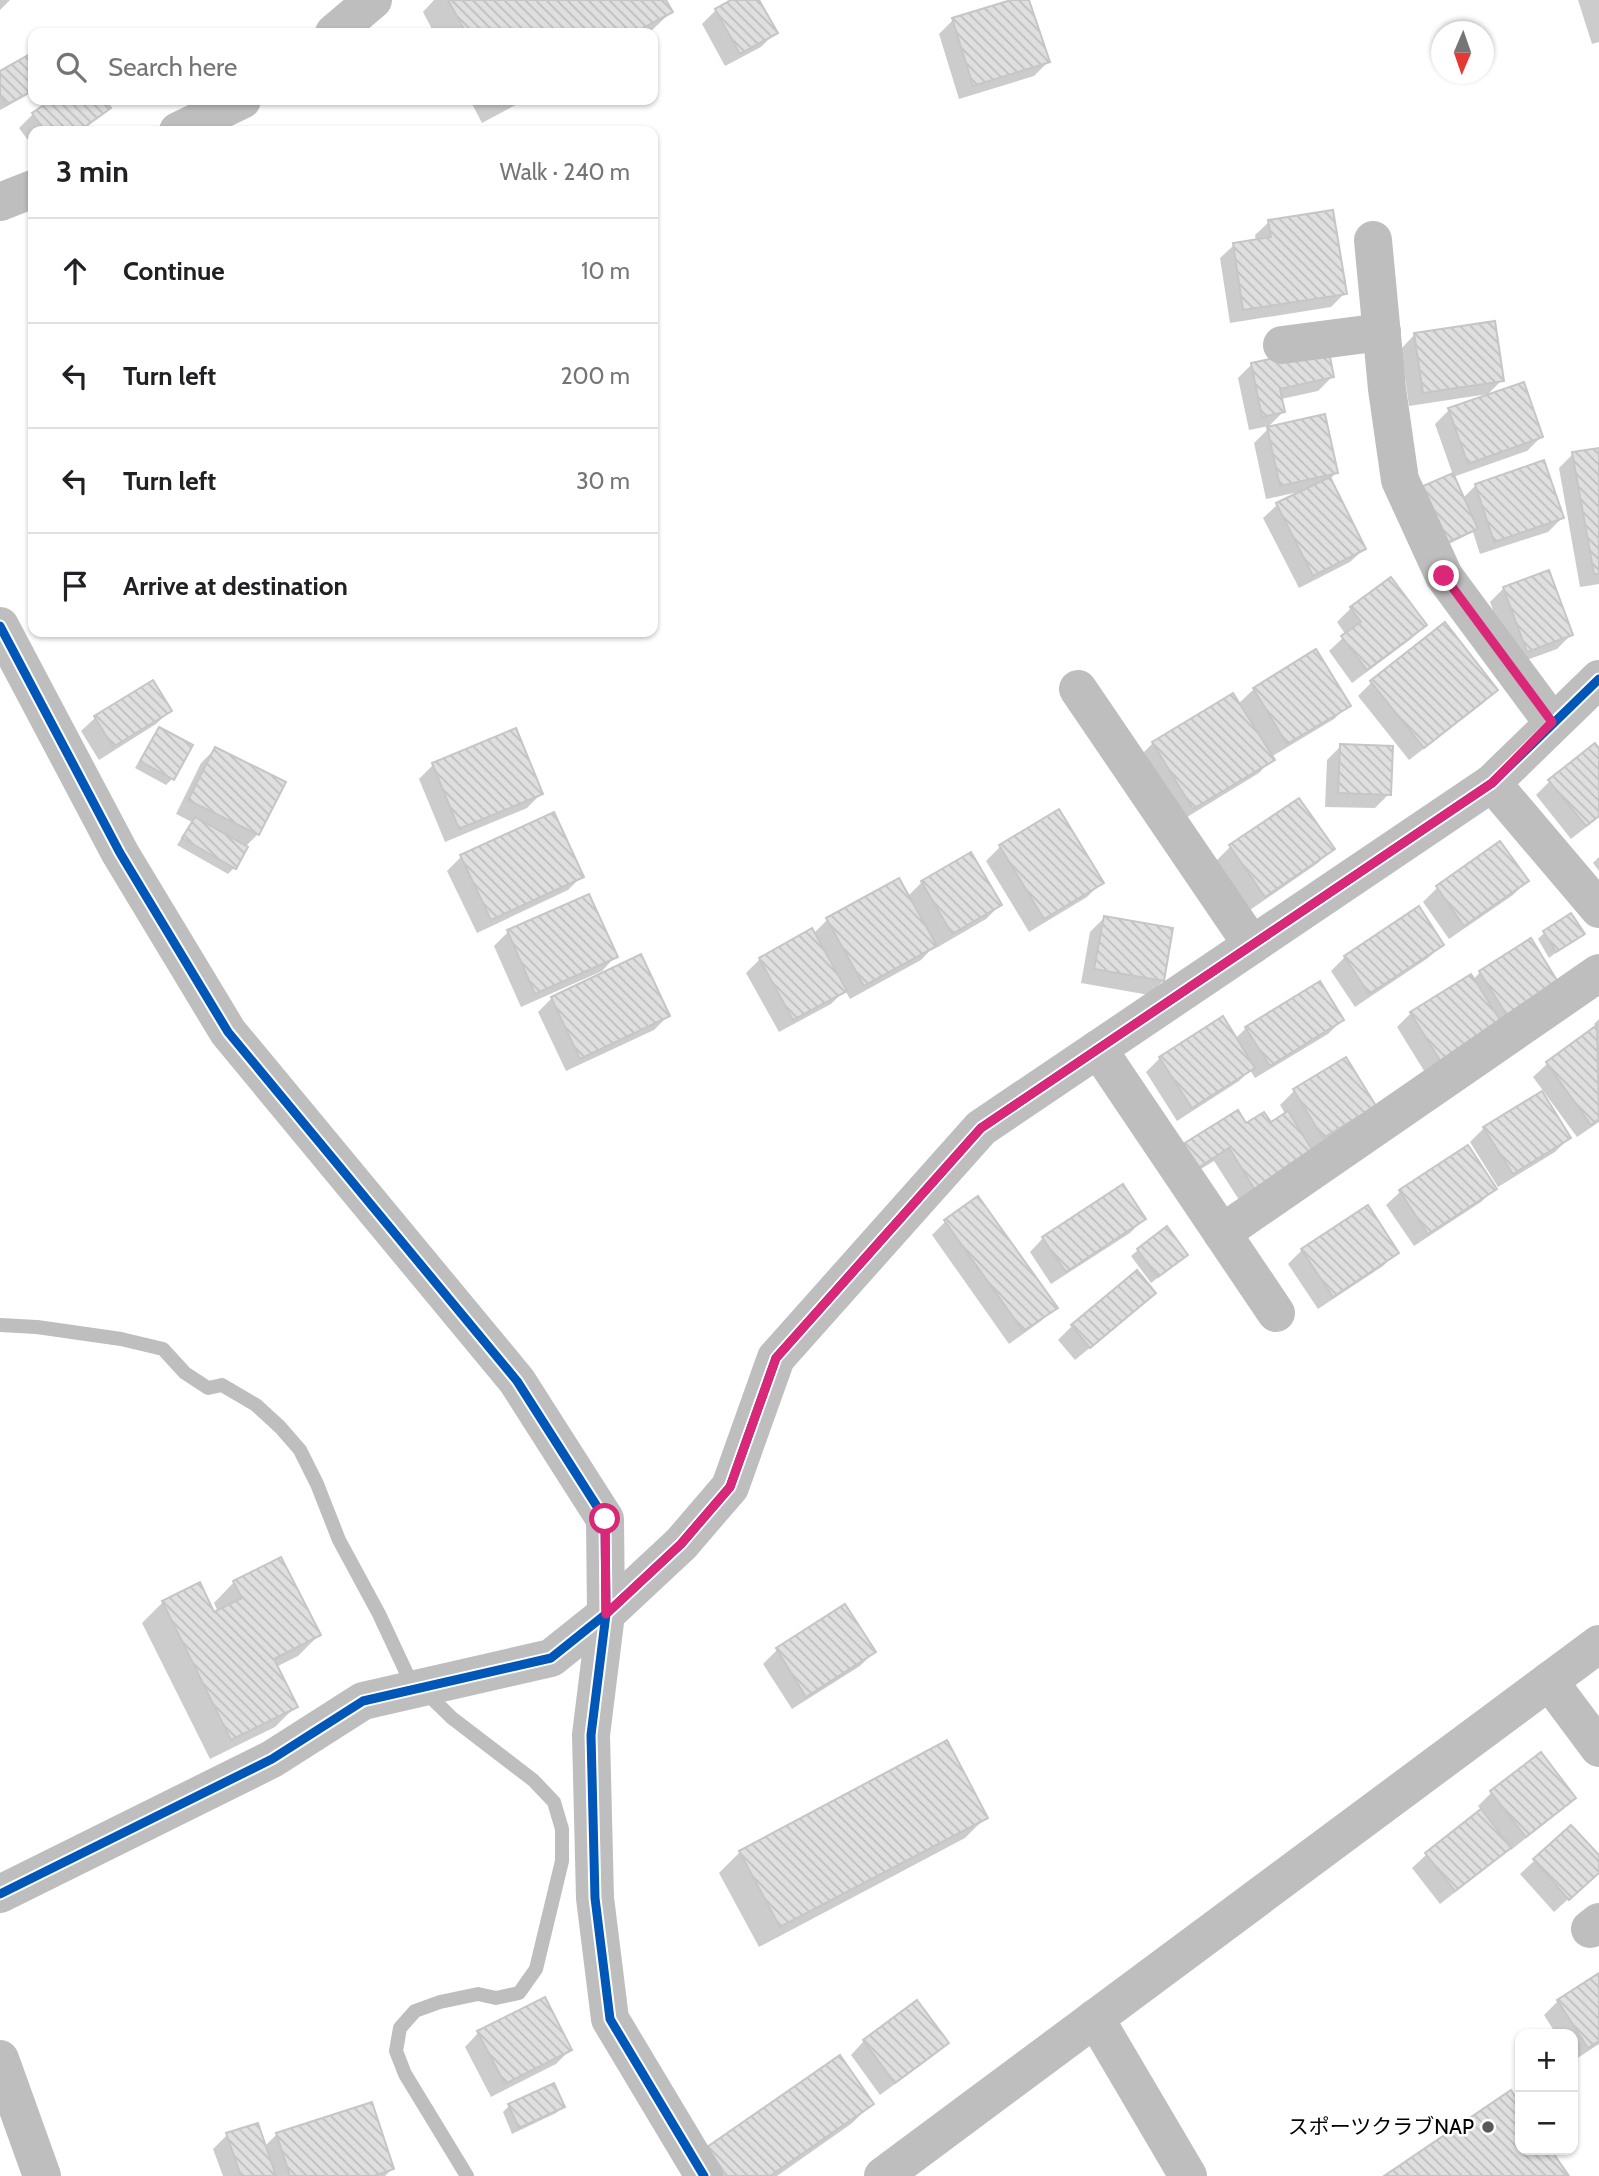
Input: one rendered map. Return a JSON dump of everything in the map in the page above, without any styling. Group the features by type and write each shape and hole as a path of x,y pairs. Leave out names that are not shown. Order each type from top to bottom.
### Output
{"street":[{"path":"340,28 373,0"},
{"path":"188,126 232,105"},
{"path":"0,202 28,191"},
{"path":"1373,240 1400,480 1444,576 1552,722"},
{"path":"1282,345 1382,332"},
{"path":"0,626 120,853 228,1032 517,1381 605,1519 606,1614 591,1735 595,1898 610,2019 704,2176"},
{"path":"0,1894 272,1759 363,1701 551,1658 606,1614 681,1544 730,1487 776,1358 981,1128 1492,783 1599,679"},
{"path":"1078,689 1252,945"},
{"path":"1492,783 1599,909"},
{"path":"1222,1233 1599,973"},
{"path":"1098,1049 1276,1313"},
{"path":"883,2176 1599,1644"},
{"path":"1549,1681 1599,1748"},
{"path":"1095,2018 1188,2176"},
{"path":"0,2059 42,2176"}],"building":[{"path":"448,0 666,0 673,12 643,28 463,28"},
{"path":"731,0 759,0 778,33 740,54 715,9"},
{"path":"1011,0 1029,0 1050,62 973,86 952,18"},
{"path":"28,55 28,93 6,105 0,94 0,71"},
{"path":"44,105 109,105 111,108 86,126 41,126 32,113"},
{"path":"1333,210 1347,294 1243,310 1233,243 1271,237 1268,220"},
{"path":"1495,321 1504,381 1423,393 1414,333"},
{"path":"1328,347 1334,377 1280,389 1285,412 1262,417 1251,363"},
{"path":"1524,382 1543,437 1468,464 1448,408"},
{"path":"1325,414 1338,473 1280,486 1267,427"},
{"path":"1599,448 1599,574 1594,574 1572,452"},
{"path":"1544,460 1564,518 1494,542 1475,484"},
{"path":"1453,473 1478,529 1448,542 1423,486"},
{"path":"1330,477 1366,549 1313,576 1276,503"},
{"path":"1549,570 1573,635 1527,652 1503,587"},
{"path":"1391,577 1427,625 1367,670 1341,636 1361,622 1350,607"},
{"path":"1445,622 1498,690 1424,748 1370,681"},
{"path":"1316,649 1351,706 1287,744 1253,688"},
{"path":"153,680 172,711 113,747 94,716"},
{"path":"1233,693 1275,760 1193,809 1152,742"},
{"path":"159,727 193,745 174,780 140,761"},
{"path":"516,728 543,794 459,829 432,763"},
{"path":"1595,743 1599,748 1599,816 1586,826 1548,780"},
{"path":"1340,744 1393,746 1391,795 1338,793"},
{"path":"215,747 286,782 259,835 188,800"},
{"path":"1299,798 1335,849 1265,897 1229,845"},
{"path":"1059,809 1104,883 1044,919 999,845"},
{"path":"554,812 584,877 491,920 460,855"},
{"path":"195,817 248,847 236,869 182,838"},
{"path":"1500,841 1529,881 1464,926 1436,886"},
{"path":"971,852 1002,905 952,934 921,881"},
{"path":"899,878 937,946 864,986 826,918"},
{"path":"589,894 618,957 535,994 507,930"},
{"path":"1419,906 1444,945 1369,994 1344,956"},
{"path":"1571,913 1585,934 1556,952 1543,931"},
{"path":"1104,916 1173,928 1164,981 1094,969"},
{"path":"812,928 847,991 793,1020 759,958"},
{"path":"1531,938 1561,987 1510,1020 1479,971"},
{"path":"641,954 670,1016 580,1059 551,997"},
{"path":"1471,974 1502,1023 1441,1062 1410,1012"},
{"path":"1320,981 1344,1020 1270,1066 1245,1027"},
{"path":"1223,1016 1255,1068 1192,1108 1159,1057"},
{"path":"1597,1025 1599,1119 1591,1125 1546,1062"},
{"path":"1346,1057 1376,1106 1323,1138 1293,1089"},
{"path":"1542,1091 1571,1138 1513,1174 1483,1127"},
{"path":"1238,1110 1246,1123 1264,1112 1271,1122 1288,1111 1316,1156 1257,1193 1229,1148 1198,1168 1183,1144"},
{"path":"1468,1145 1497,1189 1428,1234 1399,1190"},
{"path":"1123,1184 1146,1219 1066,1272 1042,1237"},
{"path":"978,1196 1058,1308 1023,1331 944,1220"},
{"path":"1368,1205 1399,1253 1333,1297 1301,1249"},
{"path":"1167,1226 1188,1255 1158,1277 1137,1249"},
{"path":"1137,1270 1156,1293 1090,1348 1071,1325"},
{"path":"281,1557 321,1635 274,1659 298,1707 231,1740 162,1601 200,1582 214,1612 242,1598 233,1581"},
{"path":"845,1604 876,1652 806,1697 776,1648"},
{"path":"947,1740 988,1818 780,1927 739,1851"},
{"path":"1541,1752 1576,1798 1526,1837 1490,1791"},
{"path":"1481,1809 1511,1848 1455,1891 1425,1853"},
{"path":"1571,1825 1599,1855 1599,1873 1569,1900 1533,1859"},
{"path":"1599,1973 1599,2041 1588,2048 1557,2000"},
{"path":"545,1997 572,2050 505,2084 477,2031"},
{"path":"917,2000 949,2043 895,2083 863,2040"},
{"path":"840,2055 874,2104 770,2176 727,2176 707,2147"},
{"path":"554,2083 565,2107 519,2128 508,2104"},
{"name":"スポーツクラブNAP","path":"1511,2090 1515,2096 1515,2155 1554,2155 1569,2176 1384,2176"},
{"path":"372,2102 394,2169 374,2176 290,2176 276,2133"},
{"path":"258,2123 276,2176 241,2176 226,2133"}],"waterway":[{"path":"0,1325 37,1327 121,1339 163,1349 185,1373 208,1388 222,1385 256,1405 300,1450 339,1540 379,1614 407,1674 452,1718 533,1780 554,1802 562,1829 562,1861 536,1969 519,1993 496,1998 478,1994 440,2002 415,2011 400,2028 396,2051 405,2074 467,2176"}],"cycle path":[{"path":"0,626 120,853 228,1032 517,1381 605,1519 606,1614 591,1735 595,1898 610,2019 704,2176"},
{"path":"0,1894 272,1759 363,1701 551,1658 606,1614 681,1544 730,1487 776,1358 981,1128 1492,783 1599,679"}],"place":[{"name":"スポーツクラブNAP","path":"1488,2127"}],"route":[{"path":"605,1519 606,1614 681,1544 730,1487 776,1358 981,1128 1492,783 1552,722 1444,576"}]}
